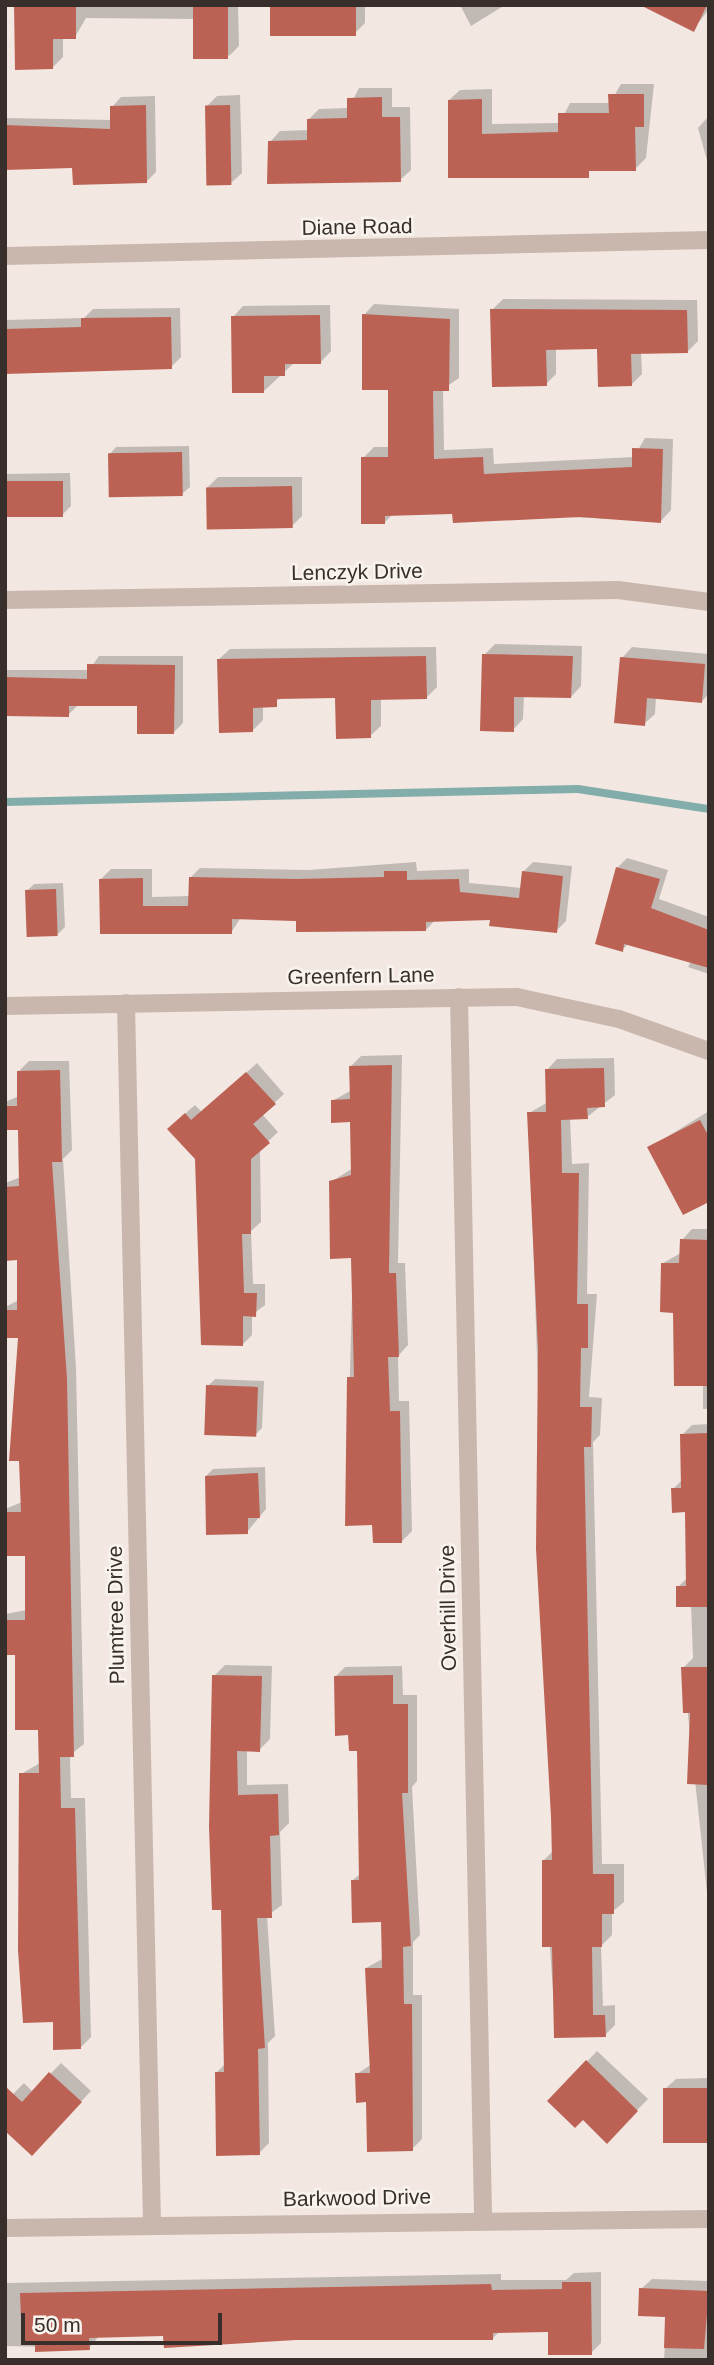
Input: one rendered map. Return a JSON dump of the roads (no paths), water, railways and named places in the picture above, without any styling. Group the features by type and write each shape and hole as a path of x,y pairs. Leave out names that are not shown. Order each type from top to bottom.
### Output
{"street":[{"name":"Diane Road","path":"5,256 709,240"},
{"name":"Lenczyk Drive","path":"5,600 618,590 709,602"},
{"name":"Greenfern Lane","path":"5,1006 458,997 568,1004 709,1051"},
{"name":"Overhill Drive","path":"458,997 483,2218"},
{"name":"Plumtree Drive","path":"126,1003 152,2225"},
{"name":"Barkwood Drive","path":"5,2228 483,2218 709,2219"}],"waterway":[{"path":"5,802 578,789 709,809"}]}
